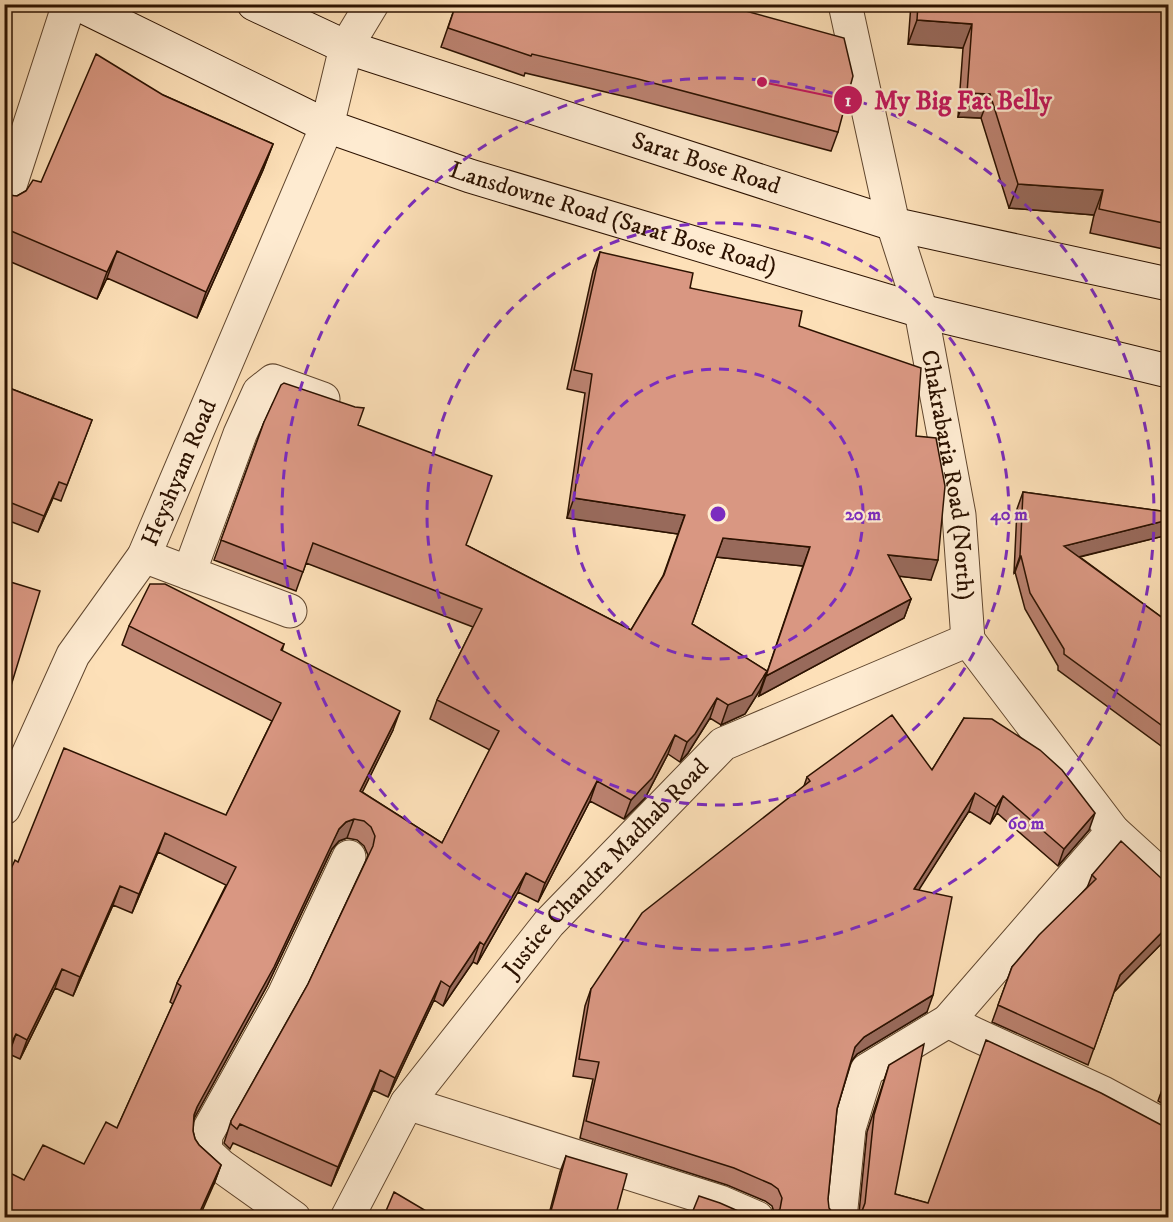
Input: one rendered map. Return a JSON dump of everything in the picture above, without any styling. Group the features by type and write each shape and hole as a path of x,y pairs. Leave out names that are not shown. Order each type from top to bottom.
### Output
{"street":[{"path":"4,204 69,4"},
{"name":"Lansdowne Road (Sarat Bose Road)","path":"78,4 327,126 471,176 921,311 1168,371"},
{"name":"Sarat Bose Road","path":"254,4 346,47 893,224 1168,284"},
{"name":"Heyshyam Road","path":"7,796 73,655 144,556 327,126 346,47 372,4"},
{"name":"Chakrabaria Road (North)","path":"845,4 893,224 921,311 958,515 968,640"},
{"path":"219,378 259,392"},
{"path":"189,573 240,434 259,392 273,381 354,409"},
{"path":"144,556 290,611"},
{"path":"968,640 1113,831 1168,881"},
{"name":"Justice Chandra Madhab Road","path":"347,1218 407,1103 549,923 723,744 968,640"},
{"path":"840,1218 849,1128 867,1070 948,1021 1113,831"},
{"path":"294,1218 221,1166 205,1151 206,1135 284,995 349,857"},
{"path":"948,1021 1103,1093 1168,1128"},
{"path":"407,1103 720,1202 757,1218"}],"building":[{"path":"456,4 720,4 844,38 853,76 838,132 638,79 532,54 531,56 448,28"},
{"path":"918,4 1168,4 1168,224 1099,209 1103,190 1018,184 990,94 967,93 972,24 917,20"},
{"path":"96,54 163,95 273,144 206,292 117,251 107,272 4,228 4,193 17,196 26,191 33,180 41,182"},
{"path":"600,252 693,273 690,288 802,311 799,326 921,368 916,436 936,438 945,486 938,560 888,555 911,599 766,676 810,547 723,538 692,624 767,671 752,695 728,705 717,698 695,734 687,742 675,735 652,778 631,800 597,781 545,883 526,873 484,945 480,942 450,987 441,981 395,1078 380,1070 338,1167 240,1124 237,1129 231,1121 308,984 373,846 375,836 371,827 364,821 354,819 346,822 339,829 274,967 197,1107 193,1131 195,1139 221,1165 197,1218 4,1218 4,1170 24,1180 43,1145 84,1164 106,1122 117,1128 181,986 177,983 236,867 165,833 139,894 120,886 80,977 62,969 27,1040 16,1034 4,1057 4,884 15,860 18,862 64,748 226,815 281,703 129,626 150,584 165,584 284,644 281,650 400,711 360,791 442,843 499,731 437,700 482,609 313,543 303,572 221,540 264,422 281,385 284,383 364,408 358,425 492,476 466,545 631,630 664,575 685,515 574,498 592,374 574,370"},
{"path":"4,386 92,420 67,485 59,482 44,516 4,500"},
{"path":"1023,492 1168,512 1168,520 1064,546 1168,622 1168,730 1064,654 1064,649 1030,593 1020,556"},
{"path":"4,580 40,591 10,689 4,687"},
{"path":"892,715 932,770 964,718 992,719 1040,750 1062,770 1095,813 1064,849 1003,796 996,807 975,793 914,889 952,897 933,995 864,1037 855,1047 837,1109 828,1199 829,1208 835,1216 840,1218 770,1218 780,1209 782,1198 778,1189 771,1184 734,1168 586,1121 599,1062 579,1059 591,989 642,913 810,781 807,777"},
{"path":"1121,841 1168,882 1168,926 1120,975 1094,1049 998,1005 1012,967 1039,935 1096,879 1092,875"},
{"path":"986,1040 1101,1093 1168,1128 1168,1218 855,1218 862,1211 865,1203 874,1115 889,1065 924,1044 895,1194 928,1203"},
{"path":"566,1156 627,1174 615,1218 549,1218"},
{"path":"394,1192 438,1218 383,1218"},
{"path":"699,1196 720,1203 754,1218 690,1218"}],"place":[{"name":"My Big Fat Belly","path":"762,82"}]}
